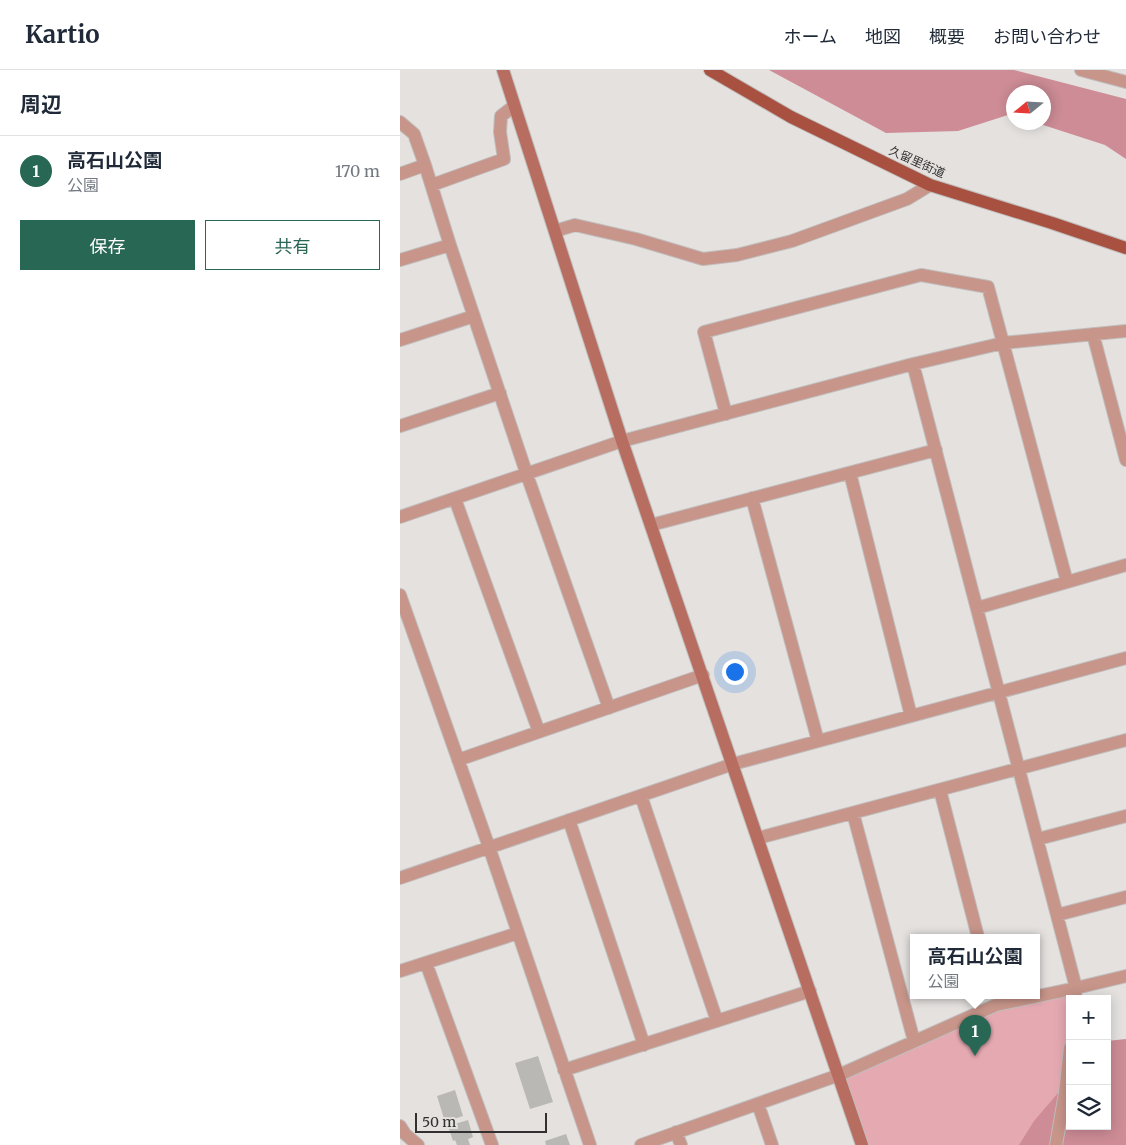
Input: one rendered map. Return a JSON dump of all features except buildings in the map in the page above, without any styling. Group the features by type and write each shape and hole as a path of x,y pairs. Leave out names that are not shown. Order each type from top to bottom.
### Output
{"main road":[{"name":"久留里街道","path":"710,70 790,117 930,185 1052,222 1126,248"}],"street":[{"path":"503,70 622,442 862,1145"},
{"path":"1081,70 1126,82"},
{"path":"432,185 504,159 500,132 501,116 514,106"},
{"path":"400,122 414,134 527,475 609,708"},
{"path":"400,174 425,165"},
{"path":"555,232 575,225 636,239 703,259 737,255 810,235 907,199 930,185"},
{"path":"400,260 450,245"},
{"path":"726,414 704,332 920,275 988,287 1066,582"},
{"path":"400,340 474,316"},
{"path":"400,517 622,442 913,364 1003,343 1126,331"},
{"path":"1093,334 1120,414 1126,460"},
{"path":"913,364 1038,840 1076,994"},
{"path":"400,426 500,393"},
{"path":"651,525 936,450"},
{"path":"850,473 911,716"},
{"path":"752,498 818,741"},
{"path":"454,499 540,732"},
{"path":"977,608 1126,565"},
{"path":"400,595 404,620 489,847 590,1145"},
{"path":"400,878 733,764 1126,658"},
{"path":"458,760 702,675"},
{"path":"758,838 1126,740"},
{"path":"940,790 977,934"},
{"path":"641,796 717,1021"},
{"path":"853,813 914,1041"},
{"path":"1038,840 1126,816"},
{"path":"569,820 644,1045"},
{"path":"1057,915 1126,897"},
{"path":"400,971 518,933"},
{"path":"426,963 492,1145"},
{"path":"1040,997 1076,994 1126,976"},
{"path":"564,1070 810,991"},
{"path":"641,1145 839,1075 914,1041 994,1000 1008,999"},
{"path":"1056,1145 1066,1084"},
{"path":"758,1104 772,1145"},
{"path":"400,1126 418,1145"},
{"path":"676,1132 681,1145"}],"shaded area":[{"path":"769,70 1014,70 1126,99 1126,159 1105,145 1051,128 1051,85 1006,85 1006,116 958,131 886,133"},
{"path":"1076,988 1072,995 1066,995 1066,1066 1055,1145 862,1145 839,1075 996,1005 1024,999 1040,999 1040,996"},
{"path":"1126,1039 1126,1145 1019,1145 1034,1121 1066,1084 1066,1130 1111,1130 1111,1041"}],"place":[{"name":"高石山公園","path":"975,1056"}]}
